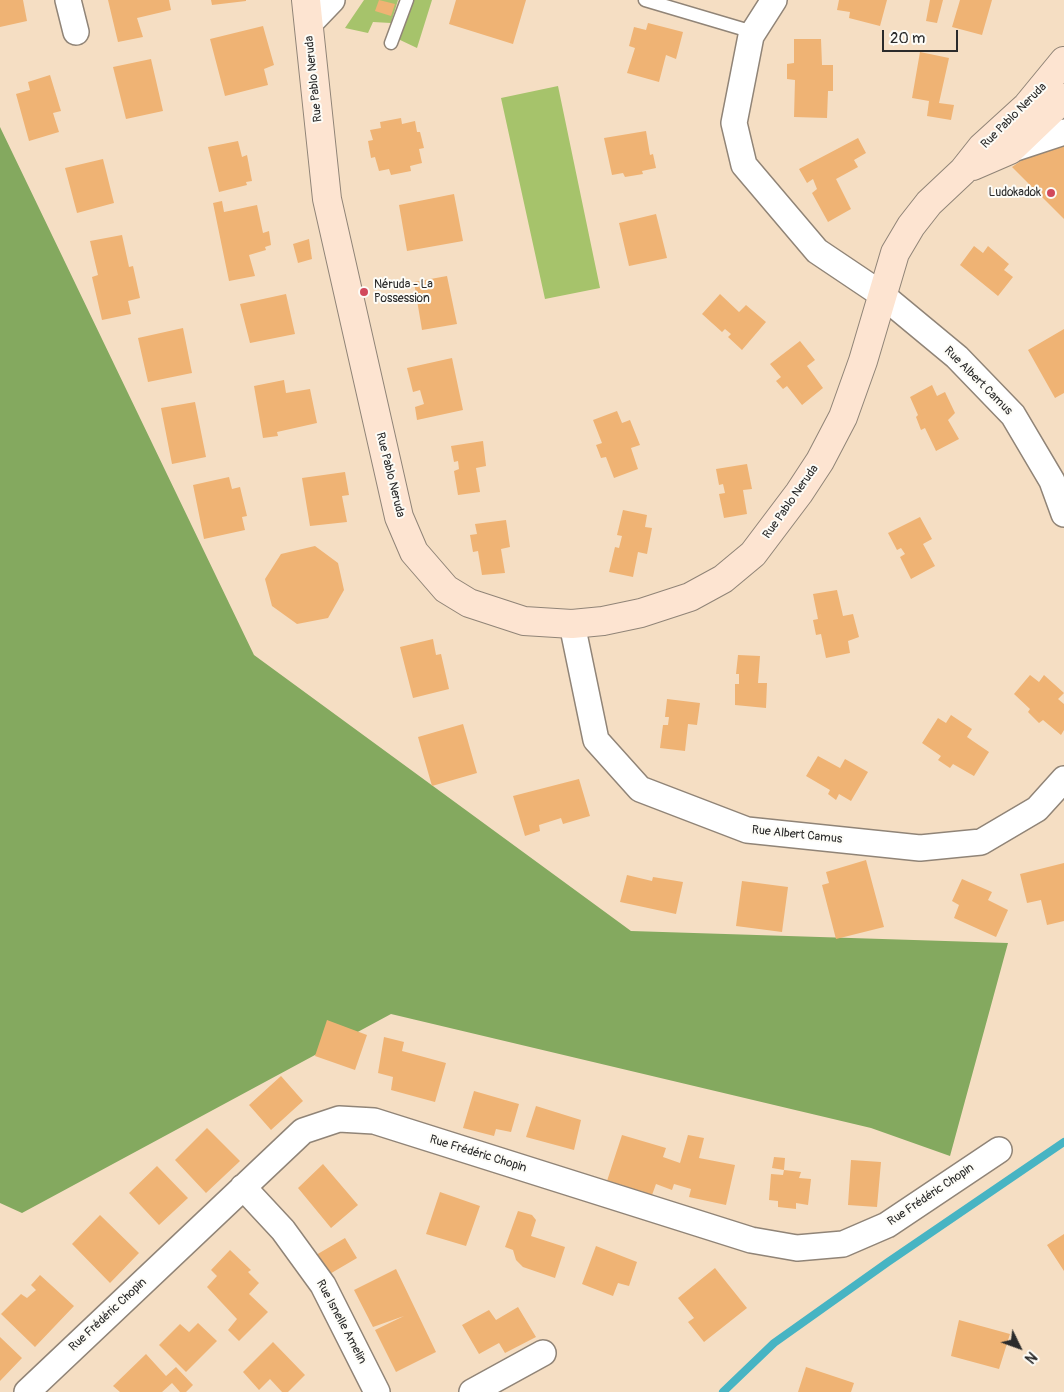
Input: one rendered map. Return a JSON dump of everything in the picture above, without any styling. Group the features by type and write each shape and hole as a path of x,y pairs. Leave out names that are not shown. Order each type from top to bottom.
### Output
{"main road":[{"name":"Rue Pablo Neruda","path":"307,13 327,200 399,517 414,552 446,589 470,603 524,621 572,624 604,621 641,613 690,597 722,579 754,554 820,461 843,417 863,362 895,253 910,226 930,203 963,171 982,147 1027,106 1064,61"},
{"name":"Rue Pablo Neruda","path":"963,171 1010,150 1064,98"}],"street":[{"path":"68,0 76,32"},
{"path":"307,13 332,0"},
{"name":"Rue Albert Camus","path":"774,0 751,36 734,123 744,165 817,251 882,294 957,357 1013,415 1052,481 1064,514"},
{"path":"1010,150 1064,132"},
{"name":"Rue Albert Camus","path":"572,624 596,740 640,789 747,830 920,848 981,842 1036,809 1064,779"},
{"name":"Rue Frédéric Chopin","path":"27,1392 302,1131 339,1119 374,1121 751,1240 797,1248 843,1244 887,1225 999,1150"},
{"name":"Rue Isnelle Amelin","path":"243,1187 283,1230 323,1285 378,1392"},
{"path":"472,1392 542,1353"}],"lane":[{"path":"391,43 407,0"},
{"path":"645,0 754,32"}],"green space":[{"path":"364,0 398,0 391,23 373,22 368,33 345,28"},
{"path":"414,0 432,0 417,48 398,39"},
{"path":"558,86 600,288 545,299 501,98"},
{"path":"0,127 254,655 631,931 1008,943 950,1156 871,1128 391,1014 22,1213 0,1203"}],"building":[{"path":"0,0 23,0 27,21 0,27"},
{"path":"108,0 169,0 171,10 137,18 143,37 118,42"},
{"path":"211,0 246,0 246,1 212,5"},
{"path":"379,0 395,4 391,16 375,11"},
{"path":"456,0 526,0 513,44 449,24"},
{"path":"839,0 887,0 880,26 849,18 850,12 837,10"},
{"path":"930,0 943,0 937,23 926,21"},
{"path":"960,0 992,0 982,35 952,27"},
{"path":"648,23 683,32 676,59 666,55 659,82 627,73 635,48 629,46 634,27 646,30"},
{"path":"263,26 274,65 264,69 268,85 225,96 210,39"},
{"path":"794,39 821,39 822,65 833,65 833,91 828,91 827,118 794,117 795,80 787,79 787,64 794,63"},
{"path":"920,52 949,58 939,103 954,105 951,120 927,116 929,101 912,98"},
{"path":"151,59 163,111 126,119 113,67"},
{"path":"50,75 61,111 53,113 59,132 29,141 16,94 30,90 28,82"},
{"path":"401,118 402,124 415,121 417,132 420,132 424,148 419,149 422,163 410,166 411,171 391,175 389,169 379,171 375,157 371,158 368,141 373,140 370,130 381,128 380,122"},
{"path":"646,131 650,155 653,154 656,168 642,171 643,174 625,177 623,173 612,175 604,138"},
{"path":"858,138 866,153 854,160 858,167 836,179 851,209 828,222 812,193 817,189 813,179 807,183 799,169"},
{"path":"238,141 242,157 247,155 252,181 246,182 247,185 219,192 208,147"},
{"name":"Ludokadok","path":"1064,144 1064,219 1012,167 1025,158"},
{"path":"103,159 114,203 77,213 65,168"},
{"path":"454,194 463,241 407,251 399,205"},
{"path":"222,201 224,212 257,205 263,233 269,231 271,245 265,247 266,250 249,255 255,276 229,281 213,203"},
{"path":"656,214 667,258 629,266 619,223"},
{"path":"122,235 129,267 133,266 140,298 128,301 131,314 102,320 92,277 98,275 90,241"},
{"path":"309,239 312,259 298,263 293,244"},
{"path":"974,246 983,253 988,246 1009,264 1004,270 1013,277 998,296 960,265"},
{"path":"447,276 457,324 422,330 414,282"},
{"path":"286,294 295,334 250,343 240,304"},
{"path":"720,294 739,312 746,305 766,322 742,350 728,337 731,334 725,329 722,332 702,314"},
{"path":"183,328 192,373 148,382 138,338"},
{"path":"1064,329 1064,393 1055,398 1028,350"},
{"path":"800,341 815,360 807,366 823,388 802,405 787,386 783,389 776,381 781,377 770,364"},
{"path":"452,358 463,410 417,420 415,407 424,404 420,390 413,392 407,368"},
{"path":"284,380 286,393 310,389 317,423 277,432 278,436 263,438 254,386"},
{"path":"932,385 937,396 945,392 955,413 948,420 959,439 936,451 925,428 921,430 916,417 918,415 910,397"},
{"path":"195,402 206,457 172,464 161,408"},
{"path":"617,411 622,423 630,420 640,445 631,448 638,469 614,478 606,457 601,458 596,445 602,443 593,420"},
{"path":"483,441 486,466 476,468 480,492 458,495 454,471 459,469 458,461 454,462 451,446"},
{"path":"747,464 752,489 743,490 747,514 724,518 719,494 725,493 723,484 719,485 716,469"},
{"path":"345,472 349,495 342,496 347,522 310,526 302,478"},
{"path":"229,477 232,489 240,487 247,516 242,517 245,530 204,539 193,485"},
{"path":"623,510 647,515 645,527 652,528 647,554 638,552 633,577 609,572 615,547 619,548 622,536 617,535"},
{"path":"920,517 932,539 923,544 935,566 911,579 900,557 905,554 901,548 897,550 888,533"},
{"path":"506,520 510,547 501,549 505,573 482,575 478,551 473,552 470,535 477,534 475,524"},
{"path":"315,546 338,563 344,590 328,618 297,624 272,606 265,579 281,554"},
{"path":"837,590 843,616 853,614 859,637 848,641 850,653 826,658 821,634 816,635 813,620 818,619 813,594"},
{"path":"433,639 436,655 441,654 449,689 413,698 400,647"},
{"path":"738,655 760,656 758,683 767,683 766,708 735,705 735,684 739,684 739,674 736,674"},
{"path":"1030,675 1039,682 1044,675 1064,693 1058,699 1064,704 1064,730 1061,735 1043,720 1039,723 1028,712 1030,709 1014,694"},
{"path":"667,699 700,703 697,725 688,724 685,751 660,748 663,725 668,725 669,717 665,717"},
{"path":"951,715 972,729 967,737 989,752 974,776 953,764 950,768 938,760 941,756 922,743 938,718 946,723"},
{"path":"463,724 477,773 432,786 418,737"},
{"path":"818,756 840,768 845,759 868,772 851,801 839,794 836,800 828,794 830,790 806,776"},
{"path":"579,779 590,816 563,824 561,818 539,825 540,831 525,836 513,796"},
{"path":"866,860 884,927 836,939 822,885 829,883 826,872"},
{"path":"1064,863 1064,921 1047,925 1041,900 1027,903 1020,874"},
{"path":"627,875 652,881 653,877 683,882 676,914 620,902"},
{"path":"962,879 992,892 988,900 1008,910 996,937 954,918 959,905 952,901"},
{"path":"742,881 788,887 782,932 736,926"},
{"path":"327,1020 367,1035 355,1070 315,1056"},
{"path":"384,1037 404,1042 402,1051 446,1063 435,1102 391,1090 393,1077 378,1073"},
{"path":"281,1076 303,1101 271,1130 249,1105"},
{"path":"474,1091 519,1104 511,1132 496,1129 494,1136 463,1128"},
{"path":"536,1106 581,1120 574,1150 526,1137"},
{"path":"207,1128 240,1161 206,1193 175,1160"},
{"path":"622,1135 666,1148 663,1157 680,1163 688,1135 704,1138 699,1158 735,1165 726,1205 689,1197 691,1189 674,1184 672,1190 656,1184 652,1195 607,1181"},
{"path":"774,1157 785,1158 784,1170 772,1168"},
{"path":"851,1160 881,1162 877,1207 848,1205"},
{"path":"323,1164 358,1205 331,1228 298,1188"},
{"path":"157,1166 188,1198 159,1225 129,1193"},
{"path":"784,1170 801,1172 799,1178 811,1179 808,1205 796,1203 796,1209 778,1207 778,1201 769,1200 771,1174 783,1175"},
{"path":"440,1192 480,1206 466,1246 426,1234"},
{"path":"518,1211 532,1215 536,1220 531,1236 565,1247 555,1278 523,1267 516,1260 513,1250 505,1247"},
{"path":"100,1215 139,1253 110,1283 72,1244"},
{"path":"1064,1234 1064,1271 1047,1245"},
{"path":"345,1238 357,1258 328,1275 316,1255"},
{"path":"596,1246 637,1262 629,1286 618,1283 613,1296 582,1284"},
{"path":"230,1250 251,1270 248,1272 259,1283 249,1294 268,1312 239,1341 228,1330 237,1319 207,1287 217,1276 211,1270"},
{"path":"715,1268 747,1308 704,1342 688,1322 694,1318 678,1298"},
{"path":"396,1269 436,1352 396,1372 375,1330 404,1316 373,1327 354,1290"},
{"path":"40,1275 74,1306 35,1347 1,1314 21,1294 27,1298 36,1290 31,1285"},
{"path":"518,1307 536,1337 505,1353 499,1343 479,1354 462,1325 489,1310 496,1320"},
{"path":"959,1320 1010,1334 999,1369 951,1356"},
{"path":"198,1323 217,1341 186,1372 159,1345 180,1324 189,1332"},
{"path":"0,1337 22,1358 0,1381"},
{"path":"273,1342 305,1375 288,1392 282,1392 270,1379 259,1390 243,1372"},
{"path":"146,1354 166,1376 176,1367 193,1385 186,1392 180,1392 172,1383 162,1392 120,1392 113,1386"},
{"path":"806,1367 854,1383 851,1392 798,1392"}],"waterway":[{"path":"723,1392 774,1343 888,1262 1064,1142"}],"place":[{"name":"Ludokadok","path":"1051,193"},
{"name":"Néruda - La Possession","path":"364,292"}]}
